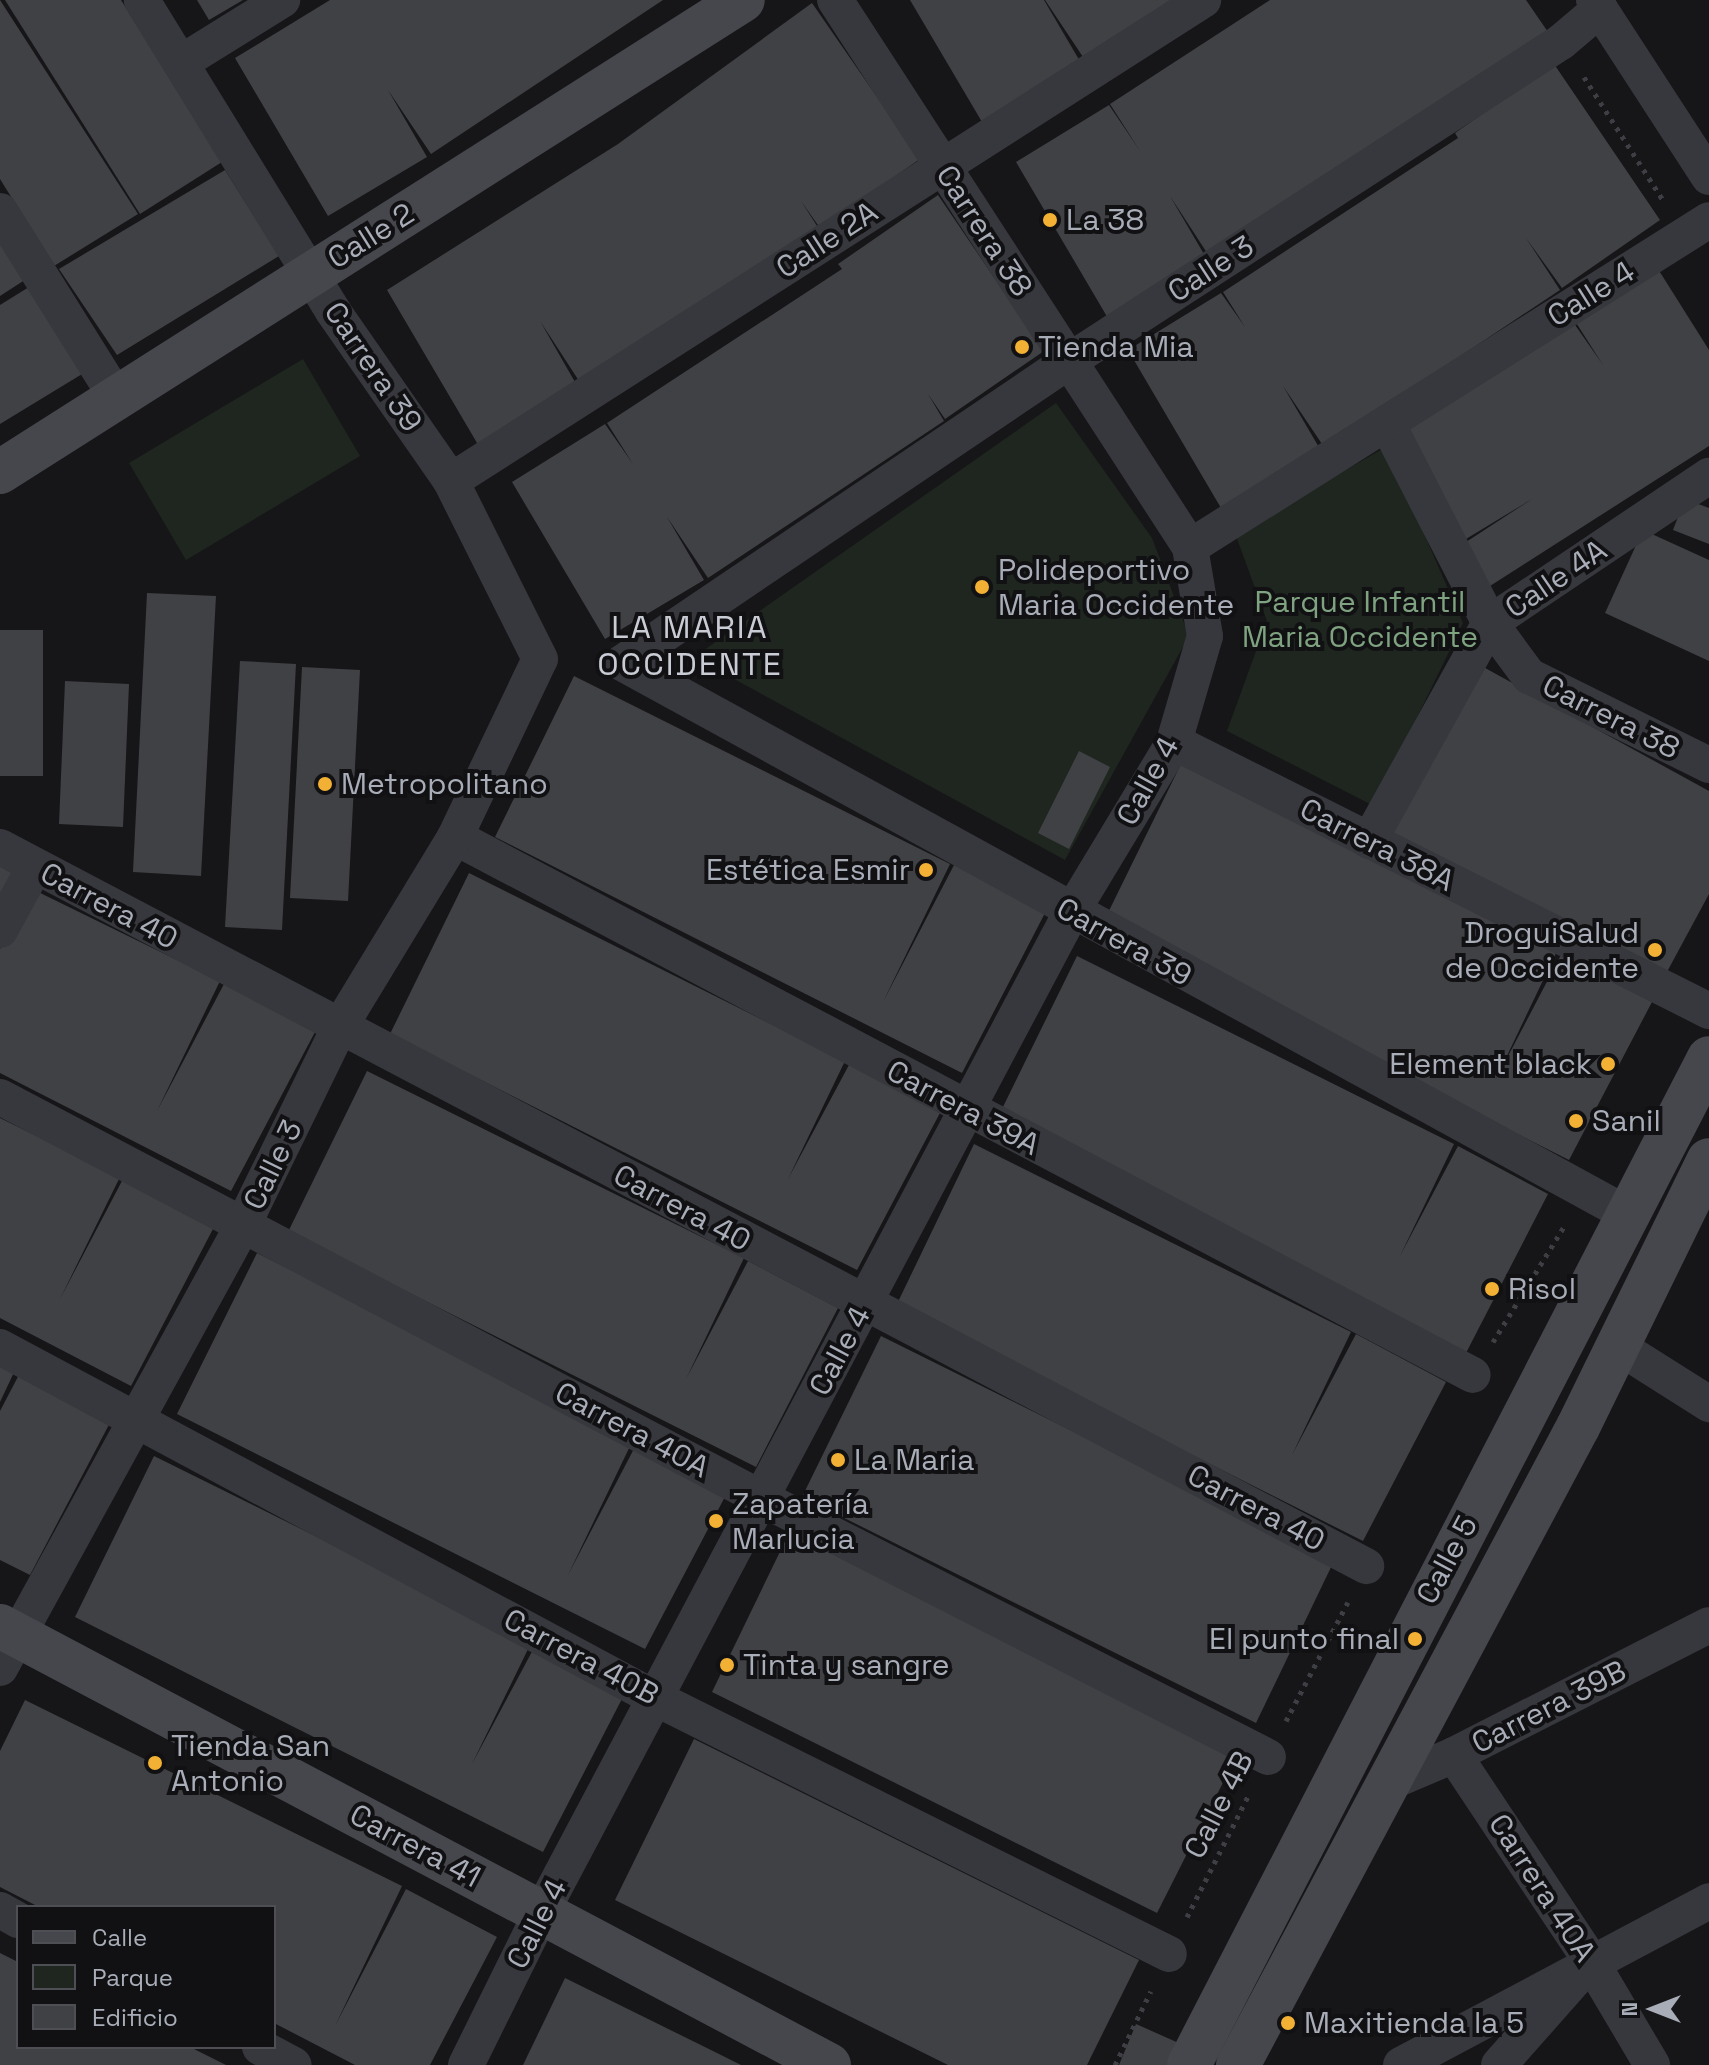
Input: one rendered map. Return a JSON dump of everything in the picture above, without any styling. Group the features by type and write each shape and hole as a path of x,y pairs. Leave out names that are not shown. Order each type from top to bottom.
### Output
{"main road":[{"name":"Calle 2","path":"0,472 118,400 743,0"},
{"name":"Calle 5","path":"1189,2065 1427,1597 1709,1058"},
{"name":"Calle 5","path":"1242,2064 1386,1784 1619,1347 1709,1160"},
{"name":"Carrera 41","path":"6,1643 541,1913 829,2065"}],"street":[{"name":"Carrera 39","path":"142,0 311,274 451,481 540,659"},
{"path":"182,62 282,0"},
{"name":"Carrera 38","path":"835,0 1190,547 1205,636"},
{"name":"Calle 2A","path":"451,481 1203,0"},
{"path":"1597,5 1709,177"},
{"name":"Calle 3","path":"622,663 1069,361 1561,42 1597,5"},
{"path":"0,211 118,400"},
{"name":"Calle 4","path":"1190,547 1697,227"},
{"name":"Carrera 38","path":"1387,423 1490,623 1529,676 1709,765"},
{"name":"Calle 4A","path":"1369,841 1490,623 1709,476"},
{"name":"Calle 4","path":"466,2065 541,1913 1071,913 1174,742 1205,636"},
{"name":"Calle 3","path":"6,1643 139,1420 243,1225 339,1028 455,837 540,659"},
{"name":"Carrera 39","path":"622,663 1071,913 1629,1215"},
{"name":"Carrera 38A","path":"1174,742 1709,1011"},
{"name":"Carrera 39A","path":"455,837 1473,1375"},
{"name":"Carrera 40","path":"0,847 1366,1566"},
{"path":"0,930 35,866"},
{"name":"Carrera 40A","path":"0,1097 763,1499 1268,1757"},
{"name":"Carrera 40B","path":"0,1347 655,1698 1169,1954"},
{"path":"1619,1347 1709,1404"},
{"name":"Carrera 39B","path":"1386,1784 1454,1755 1709,1625"},
{"name":"Carrera 40A","path":"1454,1755 1590,1960 1652,2065"},
{"path":"1401,2065 1590,1960 1709,1901"},
{"path":"1499,2065 1590,1960"},
{"path":"264,2049 294,2065"}],"path":[{"path":"1561,42 1697,227"},
{"name":"Calle 4B","path":"1115,2065 1366,1566"}],"green space":[{"path":"303,359 360,456 186,560 129,463"},
{"name":"Polideportivo Maria Occidente","path":"1056,403 1152,538 1189,636 1065,860 694,657"},
{"name":"Parque Infantil Maria Occidente","path":"1386,447 1463,623 1374,806 1227,731 1267,621 1235,533"}],"building":[{"path":"0,0 138,214 54,266 0,179"},
{"path":"5,0 121,0 222,162 140,214"},
{"path":"197,0 243,0 209,20"},
{"path":"330,0 663,0 431,154 388,90 427,157 328,216 235,58"},
{"path":"910,0 1044,0 1081,63 982,122"},
{"path":"1045,0 1175,0 1085,60"},
{"path":"1270,0 1526,0 1548,32 1211,259 1170,196 1208,261 1109,320 1016,162 1109,105 1140,151 1110,104"},
{"path":"812,3 920,159 820,228 801,201 819,229 583,387 540,321 579,389 480,448 387,290 618,144"},
{"path":"1554,64 1660,220 1562,288 1526,238 1560,290 1324,447 1283,386 1320,449 1221,508 1128,350 1221,293 1245,327 1223,292 1458,138 1455,133"},
{"path":"225,170 279,256 117,355 59,269"},
{"path":"938,195 1044,351 945,419 928,394 944,421 708,578 667,517 704,580 605,639 512,482 605,424 633,464 607,423 842,269 838,264"},
{"path":"0,220 34,274 0,296"},
{"path":"1658,269 1709,350 1709,446 1490,586 1463,544 1532,499 1461,542 1395,433 1573,322 1603,365 1575,321"},
{"path":"37,282 92,368 0,424 0,305"},
{"path":"1685,499 1709,508 1709,544 1673,530"},
{"path":"1643,530 1709,560 1709,661 1605,613"},
{"path":"147,593 216,596 201,876 133,872"},
{"path":"0,630 43,630 43,776 0,776"},
{"path":"240,661 296,664 282,930 225,927"},
{"path":"1476,663 1709,791 1709,894 1661,983 1384,828"},
{"name":"Metropolitano","path":"302,667 360,670 348,901 290,898"},
{"path":"574,676 950,864 883,1002 954,865 1045,913 962,1073 495,837"},
{"path":"65,681 129,684 123,827 59,824"},
{"path":"1079,751 1110,767 1069,849 1038,833"},
{"path":"1181,764 1557,951 1495,1081 1562,953 1652,1002 1569,1160 1102,925"},
{"path":"0,862 21,873 0,914"},
{"path":"469,873 845,1061 788,1179 850,1063 941,1111 857,1270 390,1034"},
{"path":"30,888 220,981 157,1111 224,984 315,1032 231,1191 0,1073 0,949"},
{"path":"1077,956 1454,1144 1400,1256 1458,1146 1548,1194 1466,1353 998,1117"},
{"path":"367,1071 744,1258 686,1379 748,1261 838,1308 756,1467 288,1232"},
{"path":"0,1118 120,1177 60,1299 123,1179 214,1227 131,1386 0,1318"},
{"path":"974,1144 1351,1332 1292,1455 1356,1334 1446,1382 1363,1541 896,1306"},
{"path":"257,1253 633,1440 568,1575 637,1443 728,1491 645,1649 177,1414"},
{"path":"881,1336 1334,1561 1256,1723 802,1497"},
{"path":"0,1358 17,1366 0,1402"},
{"path":"22,1369 113,1417 30,1575 0,1560 0,1411"},
{"path":"154,1456 531,1643 472,1764 535,1646 625,1693 543,1852 75,1617"},
{"path":"790,1531 1238,1753 1157,1913 712,1692"},
{"path":"25,1700 402,1886 335,2026 406,1889 497,1937 430,2065 355,2065 276,2024 276,1905 35,1905 0,1887 0,1751"},
{"path":"694,1739 1139,1960 1087,2065 948,2065 615,1900"},
{"path":"0,1953 16,1961 16,2049 194,2049 226,2065 0,2065"},
{"path":"565,1978 715,2052 741,2065 523,2065"},
{"path":"1136,2024 1181,2044 1171,2065 1119,2065"}],"place":[{"name":"La 38","path":"1050,220"},
{"name":"Tienda Mia","path":"1022,347"},
{"name":"Polideportivo Maria Occidente","path":"982,587"},
{"name":"Metropolitano","path":"325,784"},
{"name":"Estética Esmir","path":"926,870"},
{"name":"DroguiSalud de Occidente","path":"1655,950"},
{"name":"Element black","path":"1608,1064"},
{"name":"Sanil","path":"1576,1121"},
{"name":"Risol","path":"1492,1289"},
{"name":"La Maria","path":"838,1460"},
{"name":"Zapatería Marlucia","path":"716,1521"},
{"name":"El punto final","path":"1415,1639"},
{"name":"Tinta y sangre","path":"727,1665"},
{"name":"Tienda San Antonio","path":"155,1763"},
{"name":"Maxitienda la 5","path":"1288,2023"}],"district":[{"name":"LA MARIA OCCIDENTE","path":"690,646"}]}
